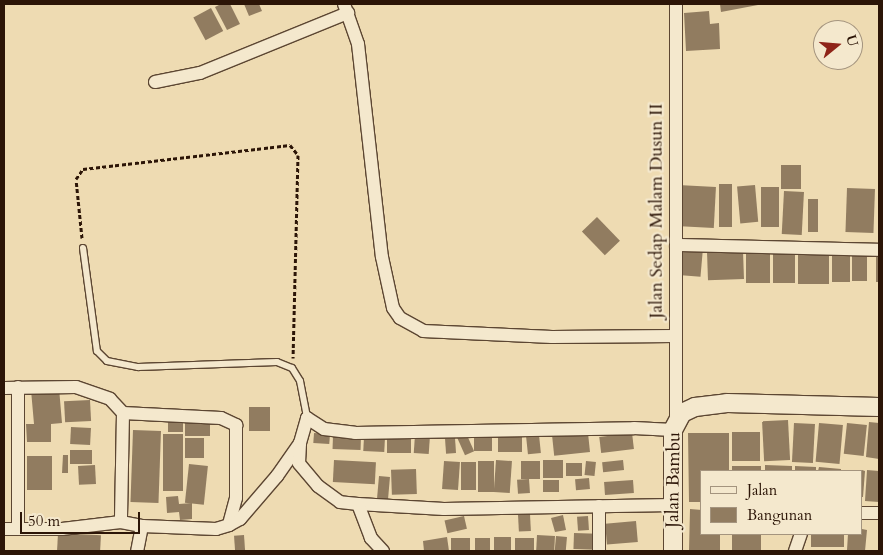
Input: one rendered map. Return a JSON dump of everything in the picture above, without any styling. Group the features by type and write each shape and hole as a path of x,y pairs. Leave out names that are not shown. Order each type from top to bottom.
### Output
{"street":[{"name":"Jalan Sedap Malam Dusun II","path":"675,425 676,4"},
{"path":"155,82 200,73 346,8 358,44 382,257 393,308 400,318 423,331 552,337 674,336"},
{"path":"676,245 879,250"},
{"path":"18,387 18,529"},
{"path":"4,388 76,387 110,399 123,413 221,418 236,425 236,498 229,525"},
{"name":"Jalan Bambu","path":"673,551 672,505 675,425 695,407 712,405 879,407"},
{"path":"120,522 123,413"},
{"path":"672,505 444,509 340,502 318,486 300,463 300,444 307,418 324,429 355,433 634,428 675,425"},
{"path":"4,529 62,529 120,522 142,526 216,529 240,519 277,476 300,444"},
{"path":"358,504 371,538 382,551"},
{"path":"599,506 599,551"},
{"path":"863,514 879,513"},
{"path":"137,551 142,526"},
{"path":"795,551 801,535"}],"lane":[{"path":"83,248 97,352 107,361 138,367 276,362 292,368 300,381 307,418"}],"path":[{"path":"83,248 76,180 83,169 290,145 298,155 292,368"}],"building":[{"path":"221,4 230,4 240,24 227,30 215,7"},
{"path":"244,4 259,4 262,11 249,16"},
{"path":"720,4 758,4 758,5 721,12"},
{"path":"211,8 223,31 206,40 193,17"},
{"path":"709,11 710,24 719,23 720,49 686,51 684,13"},
{"path":"781,165 801,165 801,189 781,189"},
{"path":"719,184 732,184 732,227 719,227"},
{"path":"678,185 716,187 714,228 676,226"},
{"path":"755,185 758,222 740,223 737,187"},
{"path":"761,187 779,187 779,227 761,227"},
{"path":"847,188 875,189 873,233 845,232"},
{"path":"784,191 804,192 802,235 782,234"},
{"path":"808,199 818,199 818,232 808,232"},
{"path":"597,217 620,241 605,255 582,232"},
{"path":"681,247 703,249 700,277 679,275"},
{"path":"743,251 744,279 708,280 707,252"},
{"path":"746,251 770,251 770,283 746,283"},
{"path":"773,251 795,251 795,283 773,283"},
{"path":"876,251 879,251 879,282 876,282"},
{"path":"798,253 829,253 829,284 798,284"},
{"path":"852,253 867,253 867,281 852,281"},
{"path":"832,254 850,254 850,282 832,282"},
{"path":"59,388 62,423 51,424 51,442 27,442 26,424 34,424 31,390"},
{"path":"90,400 91,421 65,422 64,401"},
{"path":"249,407 270,407 270,431 249,431"},
{"path":"788,420 790,460 764,461 762,421"},
{"path":"168,421 183,421 183,432 168,432"},
{"path":"185,422 210,422 210,436 185,436"},
{"path":"869,422 879,423 879,459 866,457"},
{"path":"794,423 815,424 813,463 792,462"},
{"path":"819,423 843,425 840,464 816,462"},
{"path":"847,423 867,425 864,456 844,454"},
{"path":"71,427 91,428 90,445 70,444"},
{"path":"133,430 161,431 158,503 130,502"},
{"path":"732,432 760,432 760,461 732,461"},
{"path":"314,433 330,434 329,444 313,443"},
{"path":"466,433 474,451 465,455 457,437"},
{"path":"474,433 492,433 492,451 474,451"},
{"path":"588,433 590,452 554,456 552,437"},
{"path":"632,433 634,449 601,453 599,437"},
{"path":"688,433 729,433 729,470 700,470 700,502 689,502"},
{"path":"163,434 183,434 183,491 163,491"},
{"path":"415,435 430,436 429,454 414,453"},
{"path":"498,435 522,435 522,452 498,452"},
{"path":"539,435 541,453 528,454 526,436"},
{"path":"333,436 361,437 361,450 333,449"},
{"path":"364,437 385,438 384,452 363,451"},
{"path":"387,437 411,437 411,453 387,453"},
{"path":"185,438 204,438 204,458 185,458"},
{"path":"455,438 456,453 446,454 445,439"},
{"path":"70,450 92,450 92,464 70,464"},
{"path":"63,455 68,455 68,473 62,473"},
{"path":"27,456 52,456 52,490 27,490"},
{"path":"334,460 376,462 375,484 333,482"},
{"path":"496,460 512,461 510,493 494,492"},
{"path":"543,460 563,460 563,478 543,478"},
{"path":"623,460 624,470 603,472 602,462"},
{"path":"444,461 460,462 458,490 442,489"},
{"path":"478,461 494,461 494,492 478,492"},
{"path":"521,461 540,461 540,479 521,479"},
{"path":"586,461 596,462 594,476 585,475"},
{"path":"461,462 476,462 476,490 461,490"},
{"path":"566,463 582,463 582,476 566,476"},
{"path":"189,464 208,466 204,505 185,503"},
{"path":"95,465 96,484 79,485 78,466"},
{"path":"765,465 792,466 792,470 765,470"},
{"path":"732,466 761,466 761,470 732,470"},
{"path":"795,466 816,467 816,470 795,470"},
{"path":"819,467 841,469 841,470 818,470"},
{"path":"416,469 417,494 392,495 391,470"},
{"path":"863,470 865,471 863,497"},
{"path":"867,470 879,471 879,502 865,501"},
{"path":"379,476 390,477 388,499 377,498"},
{"path":"589,478 590,489 576,490 575,479"},
{"path":"529,479 530,493 518,494 517,480"},
{"path":"543,480 559,480 559,492 543,492"},
{"path":"633,480 634,493 605,495 604,482"},
{"path":"178,496 179,504 192,503 192,519 180,520 179,512 167,513 166,497"},
{"path":"690,509 700,510 700,535 720,535 720,551 689,550"},
{"path":"530,514 531,531 519,532 518,515"},
{"path":"563,515 566,530 555,532 551,518"},
{"path":"464,516 467,529 447,533 445,520"},
{"path":"588,516 589,530 578,531 577,517"},
{"path":"636,521 638,542 607,545 605,524"},
{"path":"863,529 867,530 865,551 847,550 848,535 863,535"},
{"path":"58,533 101,535 100,551 57,551"},
{"path":"574,533 597,534 596,550 573,549"},
{"path":"244,535 245,551 235,551 234,536"},
{"path":"537,535 555,536 554,551 536,551"},
{"path":"732,535 761,535 761,551 732,551"},
{"path":"811,535 844,535 844,547 811,547"},
{"path":"556,536 567,537 566,551 555,551"},
{"path":"447,537 449,551 424,551 423,541"},
{"path":"494,537 511,537 511,551 494,551"},
{"path":"451,538 470,538 470,551 451,551"},
{"path":"475,538 490,538 490,551 475,551"},
{"path":"515,538 534,538 534,551 515,551"}]}
